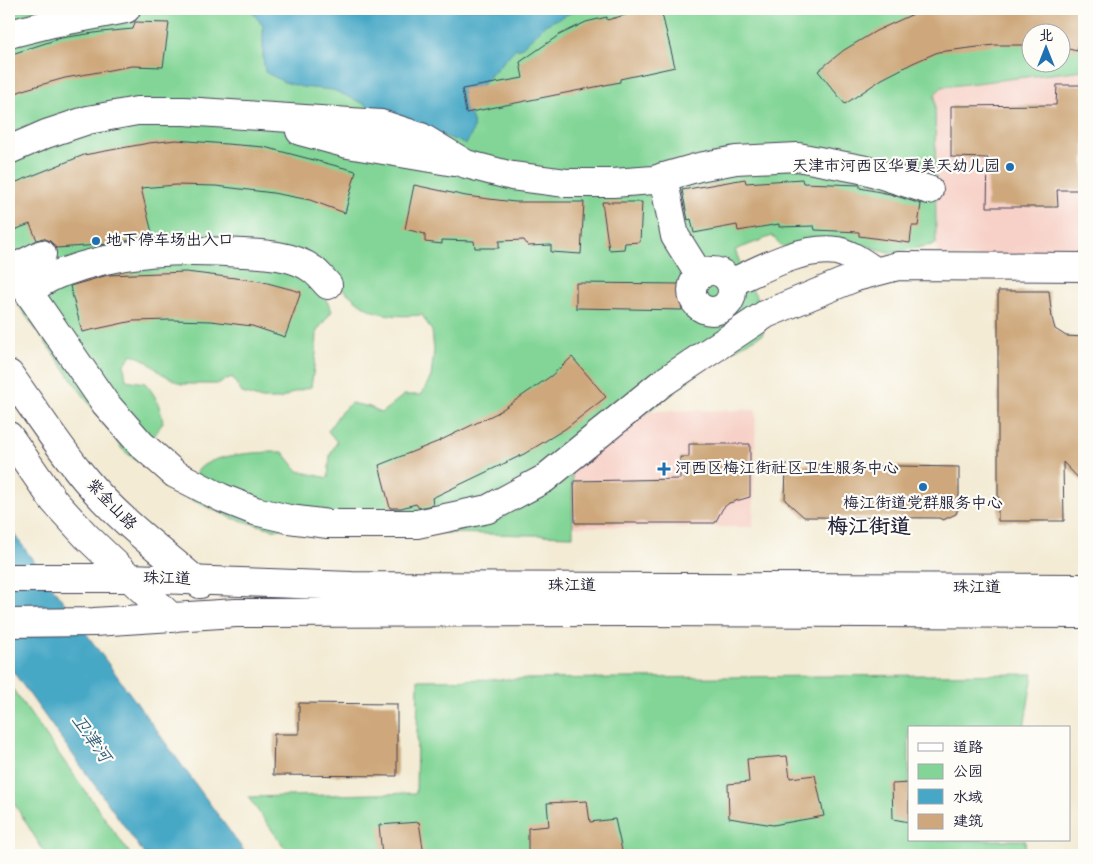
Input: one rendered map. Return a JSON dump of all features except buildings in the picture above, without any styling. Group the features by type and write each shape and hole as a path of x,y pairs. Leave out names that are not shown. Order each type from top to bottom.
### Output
{"street":[{"path":"9,34 53,23 126,9"},
{"path":"9,150 46,134 88,120 137,111 184,111 381,124 422,137 466,164 512,176 566,183 613,183 654,180 699,167 736,160 798,157 866,170 929,190"},
{"path":"663,177 675,236 700,276 706,273 717,272 727,278 727,296 737,333"},
{"path":"28,291 59,273 103,260 138,253 171,250 202,250 270,255 293,260 312,268 328,285"},
{"path":"727,296 788,257 837,252 854,257 875,271"},
{"path":"42,254 10,266 105,403 141,444 175,474 222,498 255,511 289,519 328,524 417,524 488,509 544,480 662,383 766,314 856,276 898,266 1084,267"},
{"name":"紫金山路","path":"9,374 85,479 116,512 150,544 236,613"},
{"path":"9,436 54,501 86,536 172,618"},
{"name":"珠江道","path":"9,578 129,578 352,586 1084,588"},
{"name":"珠江道","path":"9,623 94,622 236,613 1084,614"}],"shaded area":[{"name":"天津市河西区华夏美天幼儿园","path":"1084,68 1084,239 1076,256 937,257 935,94 942,87 1054,72 1070,72 1070,70"},
{"name":"河西区梅江街社区卫生服务中心","path":"756,410 753,527 573,527 572,471 642,411"}],"green space":[{"path":"9,9 1084,9 1084,70 1070,72 1070,22 1020,22 1020,72 1067,72 942,87 935,94 936,244 892,253 866,246 824,240 783,247 772,236 735,250 749,286 757,296 763,334 709,364 572,471 573,536 273,529 232,518 188,498 197,472 203,466 224,457 237,455 283,452 298,471 328,478 330,455 337,442 328,431 340,413 351,403 370,407 381,413 404,395 421,395 431,377 434,350 432,331 422,315 390,315 371,310 351,296 317,264 320,288 332,311 317,331 311,387 280,399 262,399 242,393 232,377 217,384 181,384 161,373 145,360 132,354 124,365 126,380 145,383 157,401 163,422 138,462 122,449 9,292"},
{"path":"1033,674 1024,726 908,726 908,842 1025,842 1026,855 290,855 248,797 416,793 418,680"},
{"path":"9,684 131,855 46,855 9,795"}],"water":[{"path":"250,9 579,9 545,25 519,50 516,48 481,86 462,89 466,112 469,113 473,121 472,132 466,144 383,114 333,90 302,87 284,82 265,72 263,26"},
{"name":"卫津河","path":"9,527 247,855 145,855 9,666"}],"place":[{"name":"天津市河西区华夏美天幼儿园","path":"1010,167"},
{"name":"地下停车场出入口","path":"96,241"},
{"name":"河西区梅江街社区卫生服务中心","path":"664,469"},
{"name":"梅江街道党群服务中心","path":"923,487"}],"district":[{"name":"梅江街道","path":"869,528"}]}
